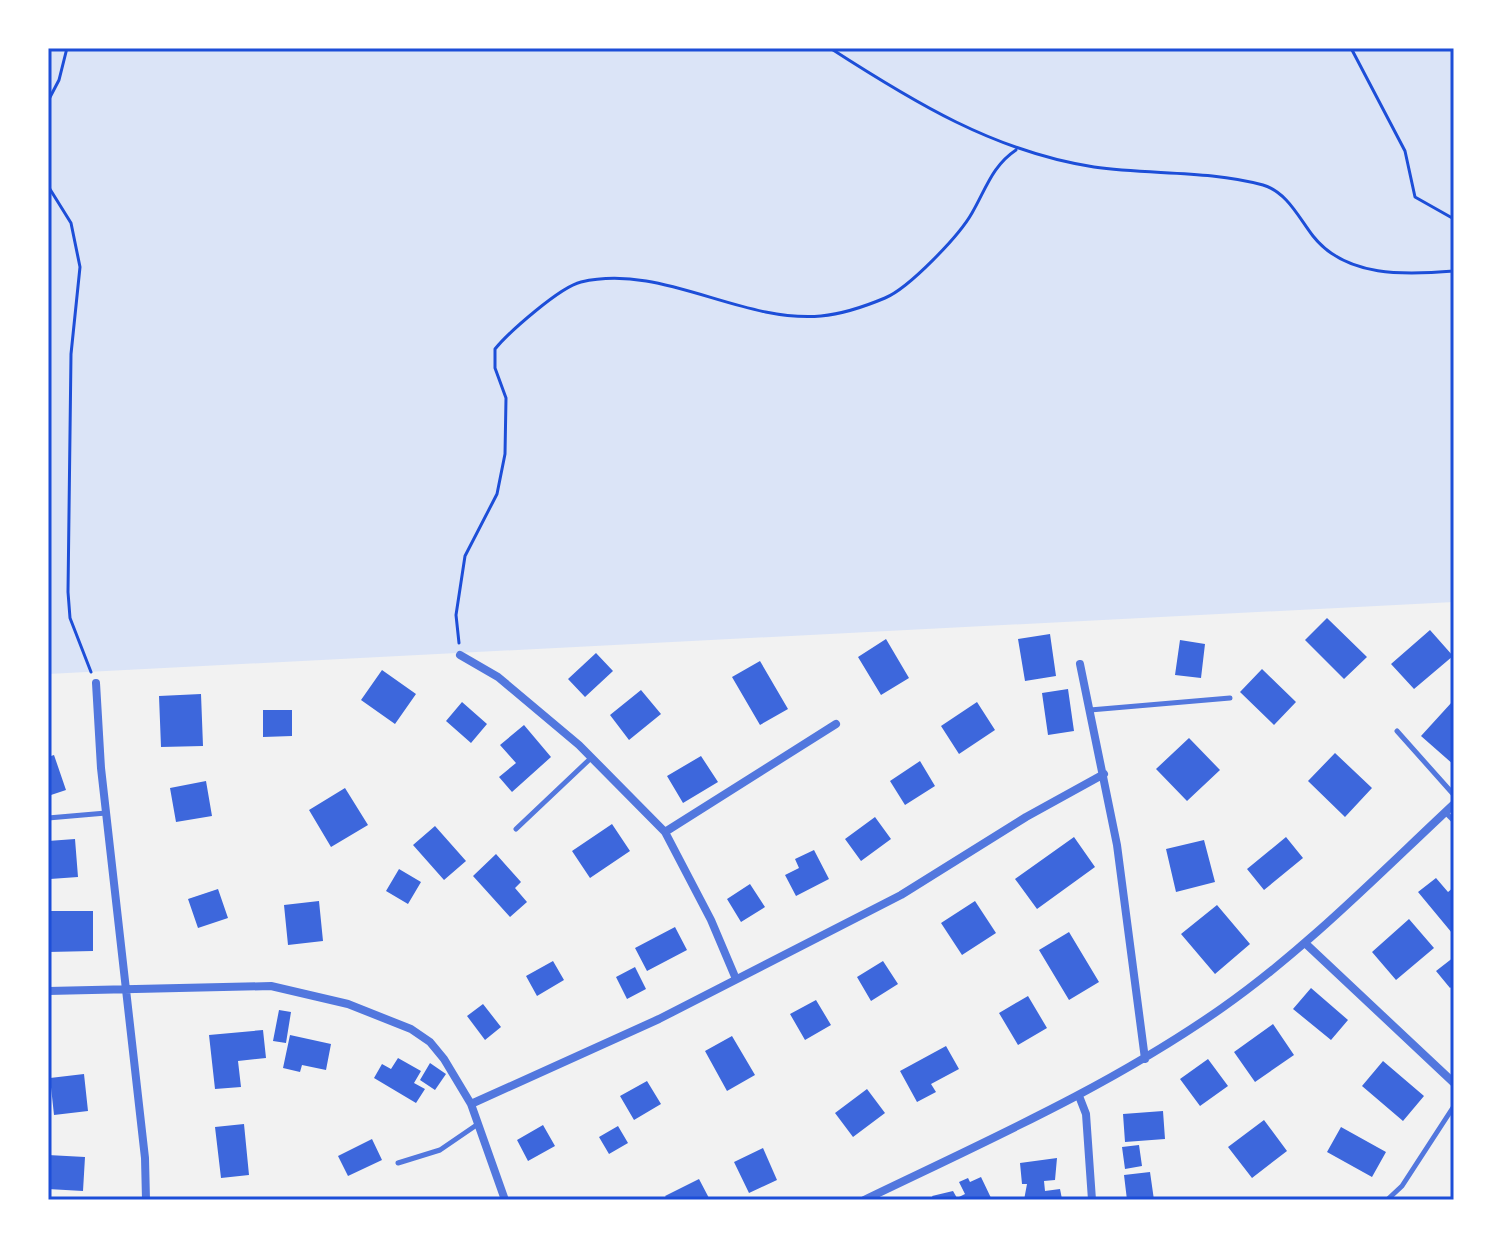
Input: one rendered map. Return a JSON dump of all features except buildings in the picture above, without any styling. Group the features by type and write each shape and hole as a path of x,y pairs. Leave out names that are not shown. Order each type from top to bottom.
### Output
{"street":[{"path":"456,655 498,677 591,758 665,832 711,920 736,979"},
{"path":"1080,664 1117,845 1145,1059"},
{"path":"96,683 106,813 146,1200"},
{"path":"665,832 836,724"},
{"path":"471,1104 592,1052 901,895 1026,817 1104,774"},
{"path":"864,1200 1079,1096 1145,1059 1223,1007 1305,943 1454,804"},
{"path":"1305,943 1454,1083"},
{"path":"48,991 271,986 348,1004 411,1029 430,1042 471,1104 505,1200"},
{"path":"1079,1096 1086,1114 1092,1200"}],"lane":[{"path":"1090,710 1230,698"},
{"path":"1397,731 1454,795"},
{"path":"516,829 591,758"},
{"path":"1445,812 1454,821"},
{"path":"48,818 106,813"},
{"path":"1387,1200 1402,1186 1454,1106"},
{"path":"398,1163 440,1150 478,1124"}],"path":[{"path":"48,101 59,80 67,48"},
{"path":"830,48 887,87 1016,150 1095,167 1208,176 1267,186 1291,203 1315,238 1335,257 1399,275 1454,271"},
{"path":"1351,48 1405,151 1415,197 1454,219"},
{"path":"456,655 456,615 465,556 497,494 505,454 506,398 495,368 495,349 508,333 578,282 643,281 780,313 820,316 889,297 930,264 971,215 1000,160 1016,150"},
{"path":"48,186 71,223 80,267 71,354 68,592 70,618 96,683"}],"shaded area":[{"path":"48,48 1454,48 1454,602 48,674"}]}
